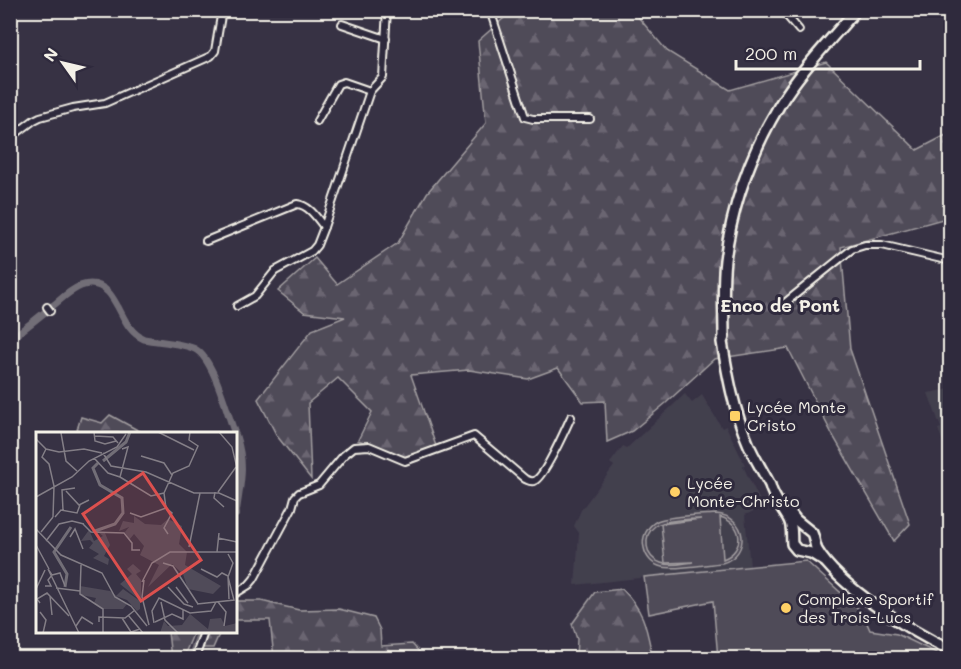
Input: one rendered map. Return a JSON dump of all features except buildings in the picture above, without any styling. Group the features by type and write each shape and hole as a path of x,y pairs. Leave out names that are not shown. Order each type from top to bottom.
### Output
{"main road":[{"path":"856,10 779,106 759,144 745,178 735,209 725,261 723,342 732,396 749,445 790,522 791,541 794,547 812,553 872,602 951,650"},
{"path":"770,485 796,520 813,535 814,543 824,561"},
{"path":"792,535 798,529 807,528"},
{"path":"804,551 814,543"}],"street":[{"path":"10,138 40,117 73,108 105,103 211,57 215,51 222,10"},
{"path":"237,306 255,296 275,271 312,251 320,239 370,91 383,76 387,10"},
{"path":"490,10 525,117 590,119"},
{"path":"782,10 799,30"},
{"path":"342,24 386,39"},
{"path":"317,121 338,84 344,82 370,91"},
{"path":"206,241 297,204 306,206 324,227"},
{"path":"786,302 852,249 865,245 882,245 951,261"},
{"path":"237,592 254,579 295,497 319,485 344,455 354,447 369,446 405,461 474,436 531,482 536,481 543,472 571,417"},
{"path":"195,658 204,633"}],"shaded area":[{"path":"950,389 950,442 944,445 938,429 941,428 928,393"},
{"name":"Lycée Monte-Christo","path":"685,394 692,403 702,395 722,428 726,426 763,507 745,515 750,566 575,585 579,533 574,526 581,510 614,466 610,463 623,446 627,448"}],"green space":[{"path":"512,11 633,11 667,51 730,90 826,62 917,150 950,133 950,217 841,247 850,349 910,524 894,541 832,434 788,348 714,359 632,431 607,442 605,401 583,402 558,368 528,379 469,370 411,375 436,446 405,457 358,440 372,412 338,378 308,403 311,479 277,436 258,399 312,330 345,317 304,312 278,291 315,258 337,284 398,243 427,193 486,123 478,41"},
{"path":"110,415 141,432 76,432 81,417 102,423"},
{"path":"716,514 734,521 742,536 738,552 732,558 722,563 668,568 653,563 648,558 643,540 653,523 669,518","holes":["720,517 733,525 739,537 735,549 723,559","701,519 661,524 665,563 693,562 669,565 651,557 647,541 648,535 655,526 659,524 671,521"]},
{"name":"Complexe Sportif des Trois-Lucs","path":"806,561 862,612 870,630 897,634 947,658 718,658 713,601 649,614 644,577"},
{"path":"622,589 635,604 643,619 652,655 650,658 576,658 577,639 572,624 595,592"},
{"path":"237,601 261,601 299,610 339,609 374,618 380,630 381,646 412,644 424,657 274,658 270,620 237,620"},
{"path":"168,633 194,633 183,658 171,658"},
{"path":"208,633 220,633 213,648 203,648"}],"waterway":[{"path":"10,339 73,290 80,286 94,284 111,295 128,326 139,336 144,339 190,347 202,355 214,375 234,432"},
{"path":"237,440 241,457 237,506"},
{"path":"191,658 200,633"}],"place":[{"name":"Lycée Monte Cristo","path":"735,416"},
{"name":"Lycée Monte-Christo","path":"675,492"},
{"name":"Complexe Sportif des Trois-Lucs","path":"786,608"}],"district":[{"name":"Enco de Pont","path":"780,306"}]}
